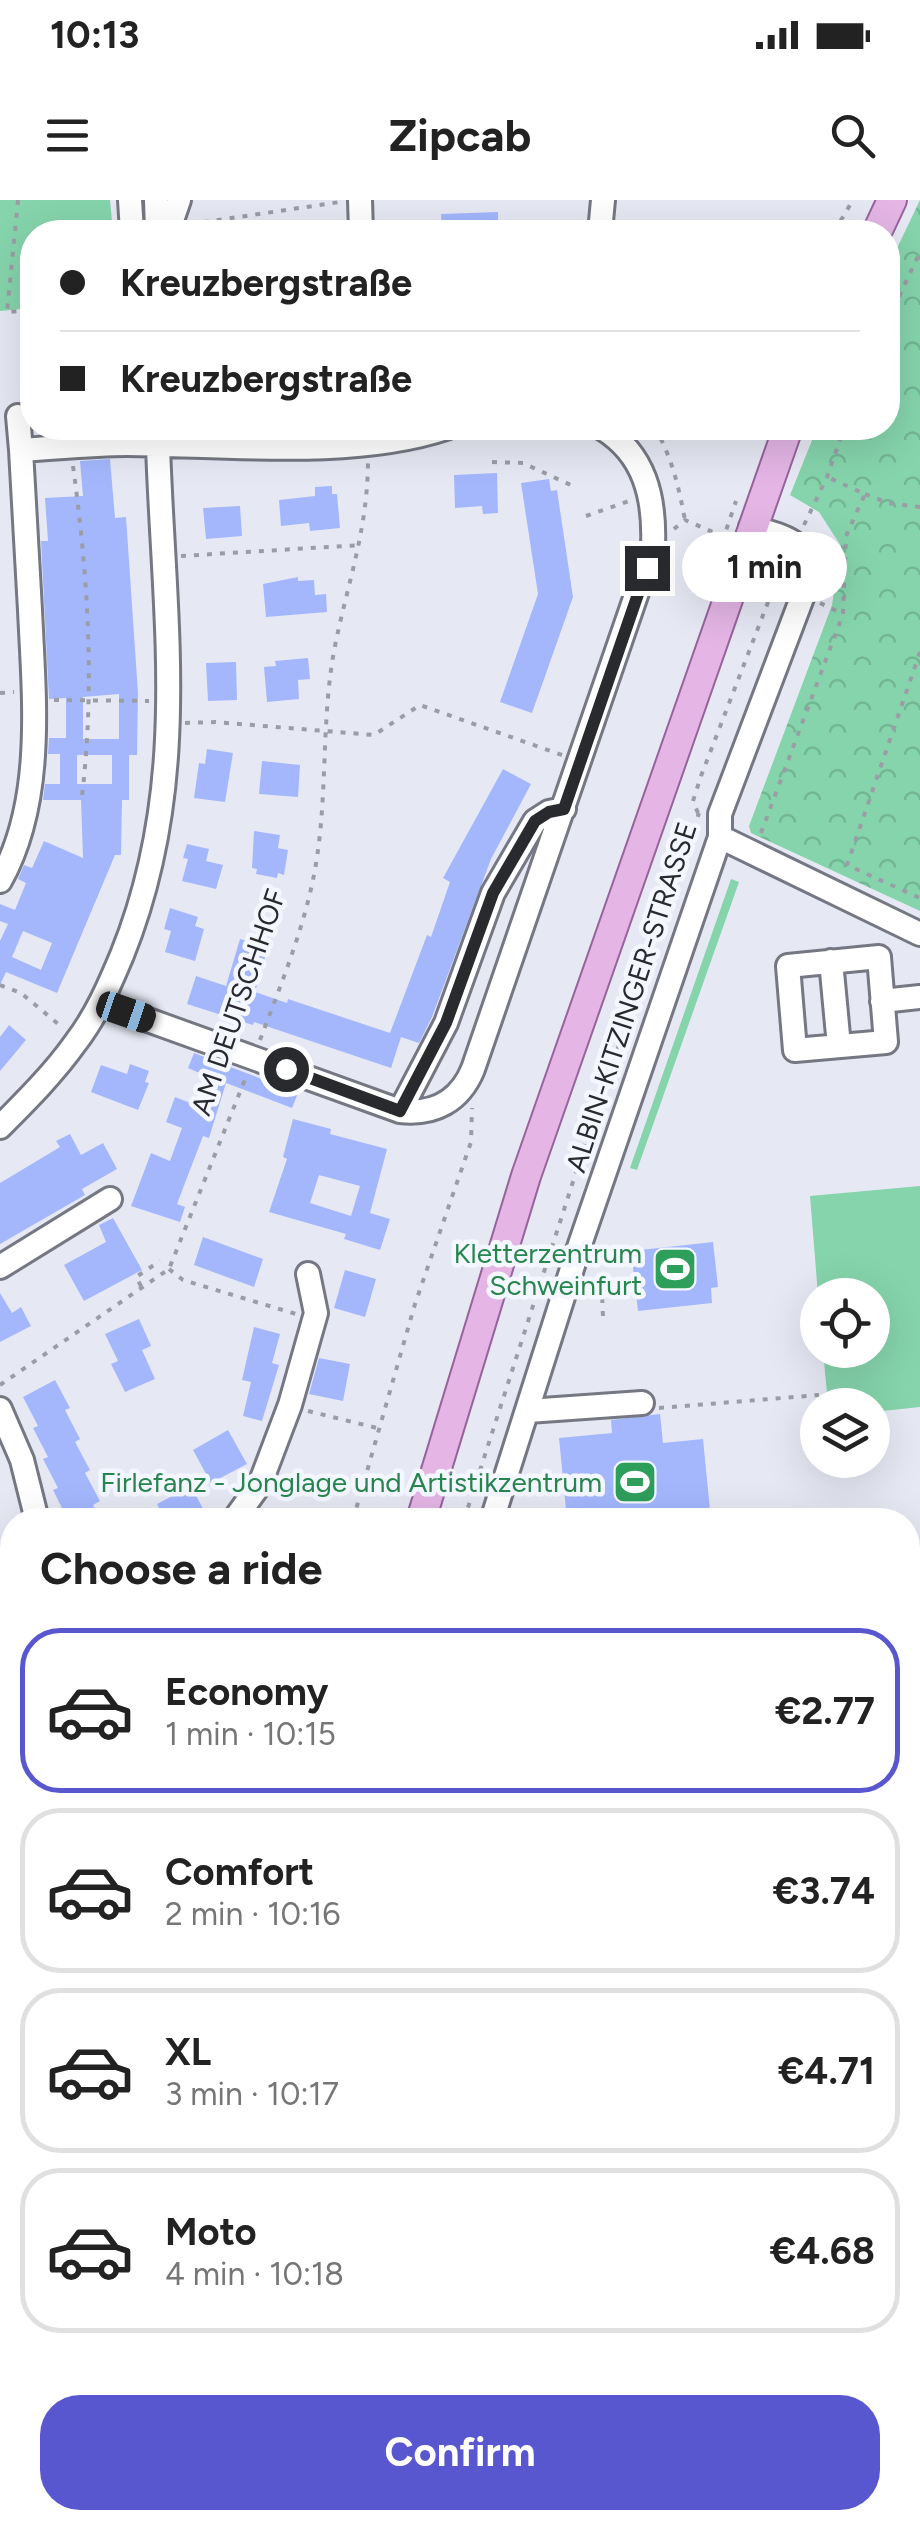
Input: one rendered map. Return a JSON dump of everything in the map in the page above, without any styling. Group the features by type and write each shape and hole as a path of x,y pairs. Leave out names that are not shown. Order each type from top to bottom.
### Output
{"main road":[{"path":"424,1508 526,1176 784,440"}],"street":[{"path":"18,416 20,439"},
{"path":"2,878 22,829 32,760 34,700 20,440"},
{"path":"21,450 137,440"},
{"path":"0,1127 78,1040 101,1003 140,904 164,797 169,701 157,440"},
{"path":"101,1003 400,1111 426,1111 442,1106 462,1090 474,1070 653,546 650,493 637,461 616,440"},
{"path":"751,528 796,542"},
{"name":"ALBIN-KITZINGER-STRASSE","path":"496,1508 713,821 808,582 807,558 796,542"},
{"path":"400,1111 446,1023 493,893 535,821 564,809"},
{"path":"713,821 754,852 920,934"},
{"path":"878,957 882,1001 886,1042 795,1050 788,966 878,957"},
{"path":"832,961 839,1046"},
{"path":"882,1001 920,997"},
{"path":"0,1267 110,1198"},
{"path":"243,1508 260,1484 290,1405 316,1313 308,1274"},
{"path":"528,1412 642,1403"},
{"path":"0,1409 22,1460 33,1508"}],"path":[{"path":"18,200 6,312 20,311"},
{"path":"229,220 351,201"},
{"path":"900,294 920,252"},
{"path":"0,300 8,300"},
{"name":"AM DEUTSCHHOF","path":"169,1270 254,1057 308,901 318,852 324,733 334,652 368,504 354,440"},
{"path":"662,440 678,482 685,520"},
{"path":"796,542 840,440"},
{"path":"492,462 523,463 575,487"},
{"path":"73,468 82,523 90,701 82,796"},
{"path":"826,477 888,503 920,507"},
{"path":"586,516 650,493"},
{"path":"754,852 843,614 846,536 865,494"},
{"path":"685,520 722,536"},
{"path":"653,546 685,520"},
{"path":"162,558 361,545"},
{"path":"468,1508 590,1132 713,821 693,801 776,583"},
{"path":"920,652 848,865 920,898"},
{"path":"68,701 134,702"},
{"path":"198,723 374,735 420,705 580,761"},
{"path":"0,985 21,992 78,1040"},
{"path":"356,1508 415,1304 472,1142 473,1115 469,1098 462,1090"},
{"path":"142,1288 136,1277 160,1261"},
{"path":"0,1385 169,1270 183,1280 314,1318"},
{"path":"603,1316 602,1295 613,1288"},
{"path":"642,1403 652,1409 800,1396"},
{"path":"290,1405 378,1429"}],"green space":[{"path":"0,200 110,200 112,220 20,220 20,309 0,311"},
{"path":"920,200 920,911 751,833 749,826 832,605 841,546 819,512 790,495 812,440 900,440 900,242"},
{"path":"731,879 739,882 637,1170 630,1168"},
{"path":"920,1186 920,1407 890,1410 890,1388 826,1388 825,1368 890,1368 890,1278 817,1278 810,1196"}],"building":[{"path":"498,212 498,220 441,220 441,214"},
{"path":"110,459 115,518 126,517 138,693 137,755 129,755 129,800 122,800 121,855 115,855 57,993 6,972 0,985 0,941 8,924 0,921 0,904 15,910 26,883 18,879 24,865 32,868 44,841 83,858 81,800 43,800 45,784 60,784 60,754 48,754 49,738 66,738 66,698 49,699 41,541 48,541 45,498 83,496 80,461","holes":["119,694 119,739 83,739 83,697","77,755 112,755 112,784 77,784","23,931 52,943 41,970 12,957"]},
{"path":"497,473 498,513 483,514 482,506 455,508 454,475"},
{"path":"549,479 551,491 557,490 573,597 532,713 500,702 538,594 521,483"},
{"path":"332,486 332,494 337,494 340,528 310,531 309,523 281,526 279,500 315,496 315,487"},
{"path":"240,506 242,536 206,539 203,508"},
{"path":"298,577 298,581 314,580 315,595 326,594 327,612 266,617 263,584"},
{"path":"308,658 310,679 298,680 299,699 267,702 264,667 276,666 275,661"},
{"path":"236,662 237,700 208,701 206,663"},
{"path":"207,749 233,753 225,802 194,798 199,763 205,764"},
{"path":"262,761 300,765 298,797 259,794"},
{"path":"503,769 531,784 491,859 432,1017 419,1043 401,1037 391,1068 187,1004 196,976 226,986 240,939 261,945 259,952 266,954 255,992 390,1033 450,882 443,878"},
{"path":"254,831 280,835 278,848 288,850 284,875 278,873 277,878 256,874 257,869 252,868"},
{"path":"187,844 209,849 206,861 223,865 216,889 182,881"},
{"path":"170,908 198,917 195,926 204,929 195,961 165,952 171,931 164,929"},
{"path":"9,1025 26,1040 0,1071 0,1037"},
{"path":"194,1053 298,1093 292,1108 226,1083 209,1138 203,1136 177,1204 185,1207 180,1222 131,1206 151,1153 170,1161 182,1128 166,1122 175,1097 198,1106 209,1077 188,1068"},
{"path":"130,1064 149,1071 145,1082 149,1083 138,1110 91,1092 101,1065 127,1074"},
{"path":"293,1119 331,1129 330,1134 387,1149 370,1213 390,1219 380,1250 344,1239 346,1234 269,1212 287,1159 283,1157","holes":["319,1175 360,1186 351,1216 310,1203"]},
{"path":"70,1134 81,1155 103,1143 117,1169 82,1189 85,1195 0,1244 0,1183 60,1147 56,1141"},
{"path":"113,1218 142,1270 84,1301 64,1265 106,1242 99,1225"},
{"path":"203,1237 263,1259 254,1287 194,1265"},
{"name":"Kletterzentrum Schweinfurt","path":"713,1242 718,1287 711,1288 712,1303 638,1311 631,1251"},
{"path":"345,1270 376,1279 365,1317 334,1308"},
{"path":"0,1293 12,1313 21,1307 31,1326 0,1342"},
{"path":"139,1319 151,1346 142,1350 155,1379 125,1392 111,1364 118,1361 105,1334"},
{"path":"254,1327 280,1334 272,1363 279,1365 262,1421 243,1416 251,1382 242,1380"},
{"path":"319,1358 350,1364 343,1401 309,1394"},
{"path":"55,1380 80,1439 75,1442 90,1470 85,1473 100,1501 93,1505 95,1508 62,1508 53,1490 58,1488 43,1459 48,1457 33,1428 38,1426 23,1397"},
{"name":"Firlefanz - Jonglage und Artistikzentrum","path":"660,1414 663,1443 703,1439 710,1508 566,1508 559,1438 612,1433 611,1420"},
{"path":"228,1430 247,1464 211,1483 193,1450"},
{"path":"191,1486 203,1508 159,1508 157,1504"}],"place":[{"name":"Kletterzentrum Schweinfurt","path":"675,1269"},
{"name":"Firlefanz - Jonglage und Artistikzentrum","path":"635,1482"}],"route":[{"path":"286,1069 400,1111 446,1023 493,893 535,821 564,809 647,568"}]}
